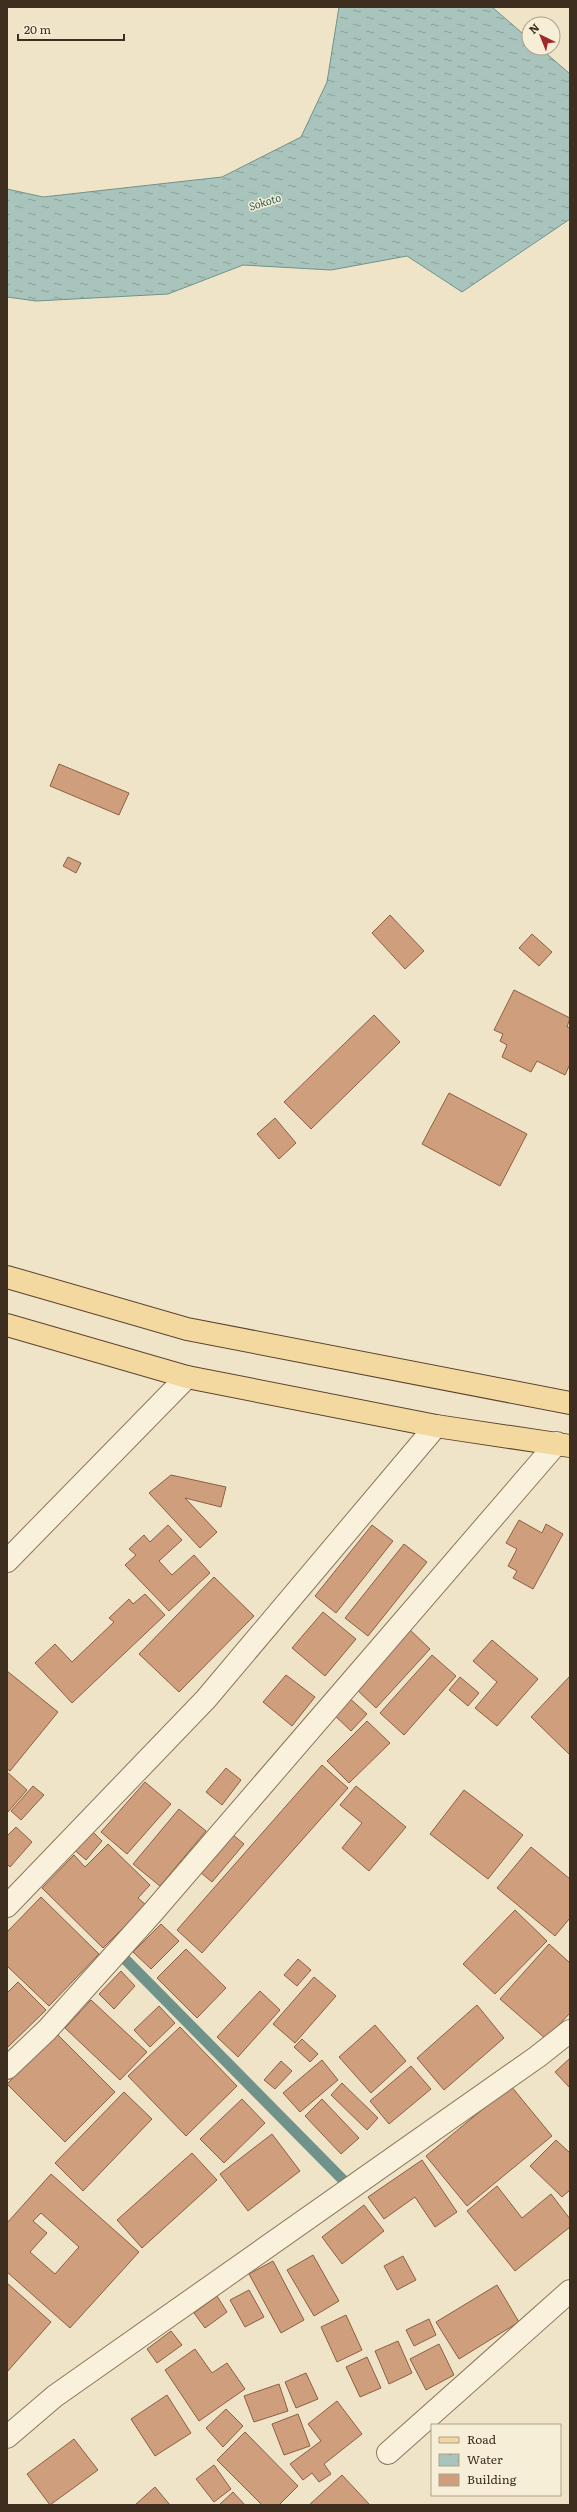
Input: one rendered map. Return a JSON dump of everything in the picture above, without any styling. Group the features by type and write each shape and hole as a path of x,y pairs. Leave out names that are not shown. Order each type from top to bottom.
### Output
{"main road":[{"path":"7,1278 187,1329 570,1403"},
{"path":"7,1325 187,1377 436,1426 563,1445"}],"street":[{"path":"7,1561 187,1377"},
{"path":"7,1906 206,1699 436,1426"},
{"path":"7,2068 47,2030 153,1912 563,1445"},
{"path":"7,2437 55,2396 537,2057 570,2031"},
{"path":"388,2453 570,2291"}],"water":[{"name":"Sokoto","path":"339,7 492,7 521,32 521,56 549,56 570,74 570,219 462,292 407,256 331,270 243,265 168,294 36,301 7,297 7,189 43,197 222,177 301,137 327,82"}],"building":[{"path":"59,764 129,793 119,815 50,786"},
{"path":"68,857 81,863 76,873 63,866"},
{"path":"390,915 424,951 405,969 372,933"},
{"path":"532,934 552,952 539,966 519,948"},
{"path":"514,990 570,1018 567,1027 570,1028 570,1064 565,1075 537,1061 531,1072 502,1057 507,1045 500,1041 503,1034 494,1030"},
{"path":"374,1015 400,1042 311,1129 284,1102"},
{"path":"449,1093 527,1134 500,1186 422,1144"},
{"path":"275,1118 296,1143 279,1159 257,1134"},
{"path":"171,1475 226,1487 221,1507 185,1498 217,1532 200,1548 149,1493"},
{"path":"519,1520 542,1533 546,1524 563,1534 533,1589 513,1578 517,1571 508,1566 517,1549 506,1543"},
{"path":"168,1525 182,1540 159,1561 172,1575 194,1555 210,1573 169,1611 125,1565 136,1555 129,1549 144,1535 150,1542"},
{"path":"372,1525 393,1541 336,1613 315,1596"},
{"path":"404,1544 427,1562 368,1636 345,1618"},
{"path":"214,1577 254,1616 179,1692 139,1654"},
{"path":"145,1594 165,1615 72,1703 35,1663 55,1644 72,1662 114,1622 109,1618 129,1599 133,1604"},
{"path":"323,1612 356,1639 325,1676 292,1648"},
{"path":"408,1628 430,1649 376,1708 354,1687"},
{"path":"492,1640 538,1679 497,1726 475,1708 497,1682 473,1661"},
{"path":"432,1655 456,1676 404,1735 380,1713"},
{"path":"7,1671 58,1712 10,1771 7,1769"},
{"path":"286,1675 315,1697 292,1726 263,1702"},
{"path":"570,1676 570,1755 531,1717"},
{"path":"460,1677 479,1693 468,1706 449,1690"},
{"path":"346,1695 367,1714 351,1731 331,1712"},
{"path":"367,1721 390,1743 349,1783 327,1761"},
{"path":"322,1765 348,1788 202,1953 177,1930"},
{"path":"226,1768 241,1780 222,1805 206,1792"},
{"path":"7,1772 27,1790 7,1813"},
{"path":"145,1782 171,1804 127,1854 101,1832"},
{"path":"33,1786 44,1795 21,1820 11,1811"},
{"path":"356,1786 406,1827 369,1871 342,1848 362,1823 340,1805"},
{"path":"464,1790 523,1835 488,1879 430,1834"},
{"path":"179,1809 206,1831 160,1886 133,1864"},
{"path":"16,1827 32,1842 10,1867 7,1864 7,1836"},
{"path":"89,1828 102,1841 86,1860 71,1847"},
{"path":"232,1834 244,1844 212,1882 200,1872"},
{"path":"108,1844 150,1885 138,1898 146,1905 103,1948 42,1888 74,1855 85,1867"},
{"path":"531,1847 570,1879 570,1918 555,1936 497,1888"},
{"path":"41,1897 99,1954 49,2006 7,1966 7,1932"},
{"path":"515,1910 547,1941 495,1994 463,1964"},
{"path":"161,1924 179,1941 151,1969 133,1952"},
{"path":"549,1944 570,1963 570,2013 546,2039 500,1999"},
{"path":"186,1949 226,1988 197,2018 157,1978"},
{"path":"298,1959 311,1970 297,1986 284,1975"},
{"path":"121,1971 135,1986 114,2009 99,1994"},
{"path":"314,1977 336,1996 295,2043 273,2024"},
{"path":"18,1982 46,2010 7,2048 7,1993"},
{"path":"260,1991 280,2010 238,2057 217,2037"},
{"path":"91,2000 147,2052 120,2080 65,2028"},
{"path":"477,2005 504,2038 444,2090 417,2058"},
{"path":"159,2006 175,2023 150,2047 134,2030"},
{"path":"375,2025 406,2061 371,2093 339,2057"},
{"path":"180,2027 237,2086 186,2136 128,2076"},
{"path":"57,2034 115,2092 65,2142 7,2084"},
{"path":"302,2039 318,2054 310,2062 294,2047"},
{"path":"570,2058 570,2088 555,2072"},
{"path":"322,2060 338,2080 300,2112 283,2093"},
{"path":"281,2061 292,2071 275,2089 264,2080"},
{"path":"411,2066 431,2089 389,2124 370,2101"},
{"path":"342,2083 378,2118 367,2130 331,2095"},
{"path":"511,2086 552,2136 467,2206 426,2156"},
{"path":"124,2092 152,2119 83,2191 55,2163"},
{"path":"242,2099 265,2123 224,2163 200,2139"},
{"path":"322,2099 359,2138 341,2154 305,2116"},
{"path":"272,2134 300,2171 248,2211 220,2174"},
{"path":"556,2140 570,2153 570,2190 562,2197 530,2166"},
{"path":"192,2153 217,2180 142,2248 117,2220"},
{"path":"422,2160 457,2212 435,2227 415,2197 384,2219 368,2197"},
{"path":"51,2174 139,2252 70,2328 7,2272 7,2223","holes":["41,2213 79,2247 55,2274 30,2252 47,2233 33,2221"]},
{"path":"497,2186 522,2218 551,2194 570,2219 570,2227 515,2271 467,2211"},
{"path":"364,2205 384,2231 342,2264 322,2237"},
{"path":"313,2255 339,2301 314,2316 287,2270"},
{"path":"403,2256 416,2280 397,2290 384,2266"},
{"path":"273,2261 304,2320 281,2333 249,2274"},
{"path":"7,2283 51,2322 7,2372"},
{"path":"497,2285 519,2322 459,2359 436,2322"},
{"path":"249,2290 264,2317 245,2327 230,2300"},
{"path":"217,2296 227,2312 205,2328 194,2313"},
{"path":"346,2315 362,2350 337,2362 321,2327"},
{"path":"429,2319 436,2335 414,2346 406,2330"},
{"path":"171,2331 182,2345 157,2363 147,2349"},
{"path":"398,2341 412,2373 389,2384 375,2351"},
{"path":"439,2344 454,2375 426,2390 410,2359"},
{"path":"195,2349 212,2373 227,2363 245,2389 199,2421 165,2370"},
{"path":"367,2357 381,2388 360,2397 346,2367"},
{"path":"306,2373 318,2399 296,2408 285,2382"},
{"path":"279,2384 288,2411 254,2422 244,2396"},
{"path":"167,2395 191,2433 155,2456 131,2419"},
{"path":"337,2401 362,2434 324,2464 331,2474 319,2482 312,2473 303,2480 290,2464 321,2441 308,2424"},
{"path":"226,2409 243,2426 223,2447 206,2428"},
{"path":"298,2414 310,2446 284,2455 272,2424"},
{"path":"245,2432 298,2486 279,2505 262,2505 217,2460"},
{"path":"74,2439 98,2470 50,2505 27,2474"},
{"path":"214,2465 231,2489 214,2502 196,2479"},
{"path":"342,2475 370,2505 309,2505"},
{"path":"155,2487 170,2505 135,2505"},
{"path":"233,2492 245,2505 219,2505"}],"waterway":[{"path":"117,1951 351,2188"}]}
